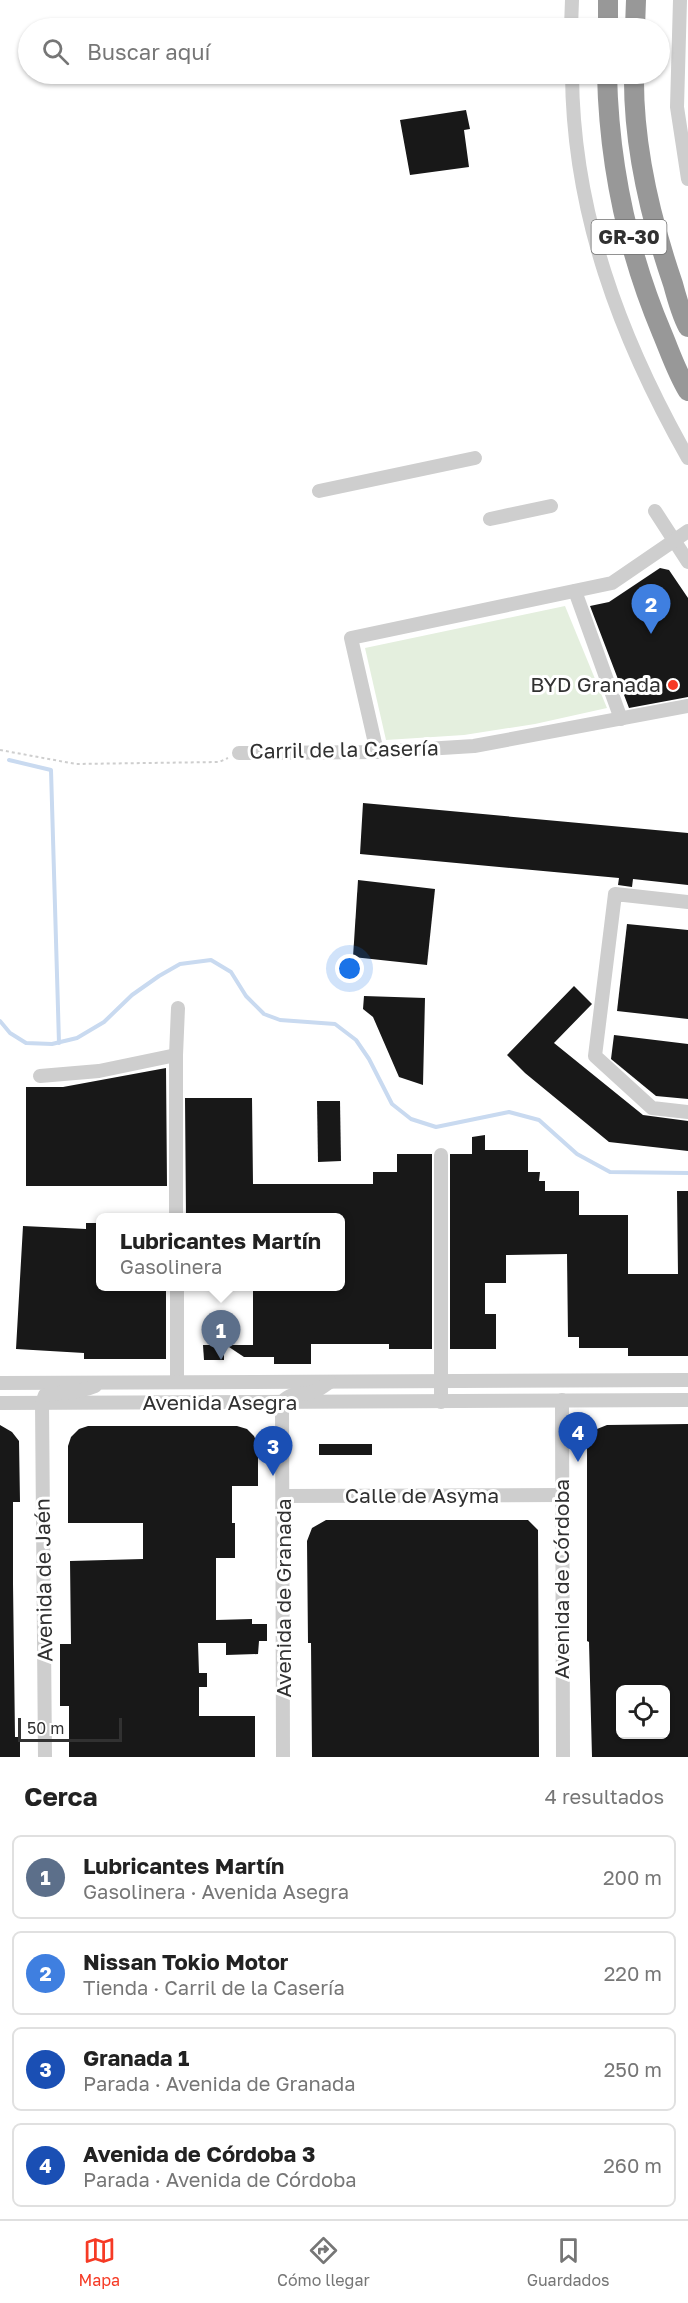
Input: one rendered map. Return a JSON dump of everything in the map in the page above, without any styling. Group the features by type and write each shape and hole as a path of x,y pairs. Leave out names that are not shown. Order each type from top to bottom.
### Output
{"highway":[{"path":"608,0 608,18"},
{"path":"635,18 636,0"},
{"name":"GR-30","path":"608,84 612,157 634,259 651,307 688,391"},
{"name":"GR-30","path":"635,84 640,150 649,206 667,268 688,327"}],"street":[{"path":"571,18 572,0"},
{"path":"680,0 677,107 688,179"},
{"path":"572,84 574,128 582,182 600,259 625,333 658,405 688,458"},
{"path":"319,491 476,458"},
{"path":"490,519 551,506"},
{"path":"655,511 688,562"},
{"path":"377,752 351,638 612,583 688,531"},
{"path":"575,591 621,719"},
{"name":"Carril de la Casería","path":"239,753 377,752 474,746 688,706"},
{"path":"688,902 615,894 595,1056 652,1108 688,1112"},
{"path":"176,1213 178,1008"},
{"path":"40,1076 99,1071 176,1055"},
{"path":"441,1155 441,1402"},
{"path":"177,1291 177,1382"},
{"name":"Avenida Asegra","path":"0,1383 688,1380"},
{"path":"282,1402 298,1392 314,1392 332,1381"},
{"path":"544,1381 562,1400"},
{"path":"42,1403 45,1395 59,1392 79,1393 102,1383"},
{"name":"Avenida de Córdoba","path":"562,1400 563,1757"},
{"name":"Avenida Asegra","path":"0,1403 688,1400"},
{"name":"Avenida de Granada","path":"282,1402 283,1757"},
{"name":"Avenida de Jaén","path":"42,1403 45,1757"},
{"name":"Calle de Asyma","path":"284,1496 561,1495"}],"path":[{"name":"Carril de la Casería","path":"0,750 76,764 219,762 239,753"}],"green space":[{"path":"565,606 607,708 535,724 464,735 386,740 365,648"}],"building":[{"path":"466,110 470,129 464,130 469,167 410,175 400,120"},
{"path":"660,568 669,570 688,598 688,697 629,708 590,606 609,602"},
{"path":"363,803 688,833 688,885 633,879 632,887 618,885 619,878 360,854"},
{"path":"358,880 435,889 427,965 353,957"},
{"path":"627,924 688,930 688,1019 617,1011"},
{"path":"574,986 592,1004 554,1043 643,1115 688,1121 688,1151 609,1142 525,1073 507,1055"},
{"path":"364,996 425,998 423,1085 399,1077 373,1017 363,1009"},
{"path":"614,1035 688,1044 688,1099 656,1096 611,1059"},
{"path":"166,1068 167,1186 26,1186 26,1087 63,1087"},
{"path":"185,1098 252,1098 253,1184 373,1184 373,1172 397,1172 397,1154 432,1154 432,1349 389,1349 389,1344 311,1344 311,1364 274,1364 274,1357 244,1357 226,1345 253,1345 253,1291 345,1291 345,1213 186,1213"},
{"path":"317,1101 340,1101 341,1161 318,1162"},
{"path":"485,1135 485,1150 528,1150 528,1172 540,1172 539,1181 545,1181 545,1191 579,1191 579,1215 628,1215 628,1274 678,1274 677,1191 688,1191 688,1356 628,1356 628,1348 579,1348 579,1337 568,1337 567,1254 506,1255 506,1283 485,1283 485,1314 496,1314 496,1349 450,1349 450,1154 472,1154 472,1137"},
{"path":"86,1223 96,1223 96,1291 166,1291 166,1359 84,1359 84,1353 16,1349 23,1226 86,1229"},
{"path":"203,1345 224,1345 224,1360 204,1360"},
{"path":"688,1424 688,1757 592,1757 589,1642 587,1641 587,1448 590,1436 597,1429 607,1425"},
{"path":"0,1425 12,1432 19,1441 20,1502 13,1502 13,1584 15,1737 20,1737 20,1757 0,1757"},
{"path":"88,1426 237,1426 247,1429 254,1436 258,1445 258,1486 232,1486 235,1558 216,1558 216,1620 252,1619 252,1624 267,1624 267,1641 259,1641 258,1654 226,1655 226,1643 198,1643 199,1673 207,1673 207,1687 199,1687 199,1716 255,1716 255,1757 69,1757 69,1706 60,1706 60,1644 71,1644 70,1561 143,1559 143,1523 68,1523 68,1446 71,1437 79,1429"},
{"path":"319,1444 372,1444 372,1455 319,1455"},
{"path":"326,1520 528,1520 538,1530 539,1757 312,1757 307,1541 312,1528"}],"waterway":[{"path":"9,760 51,770 59,1043"},
{"path":"0,1021 10,1033 26,1043 52,1044 77,1038 104,1022 132,995 159,976 180,964 211,960 231,972 246,996 264,1014 280,1020 335,1024 356,1040 369,1059 392,1104 411,1119 436,1127 509,1112 539,1120 577,1154 610,1172 688,1173"}],"place":[{"name":"Nissan Tokio Motor","path":"651,634"},
{"name":"BYD Granada","path":"673,685"},
{"name":"Lubricantes Martín","path":"221,1360"},
{"name":"Avenida de Córdoba 3","path":"578,1462"},
{"name":"Granada 1","path":"273,1476"}]}
